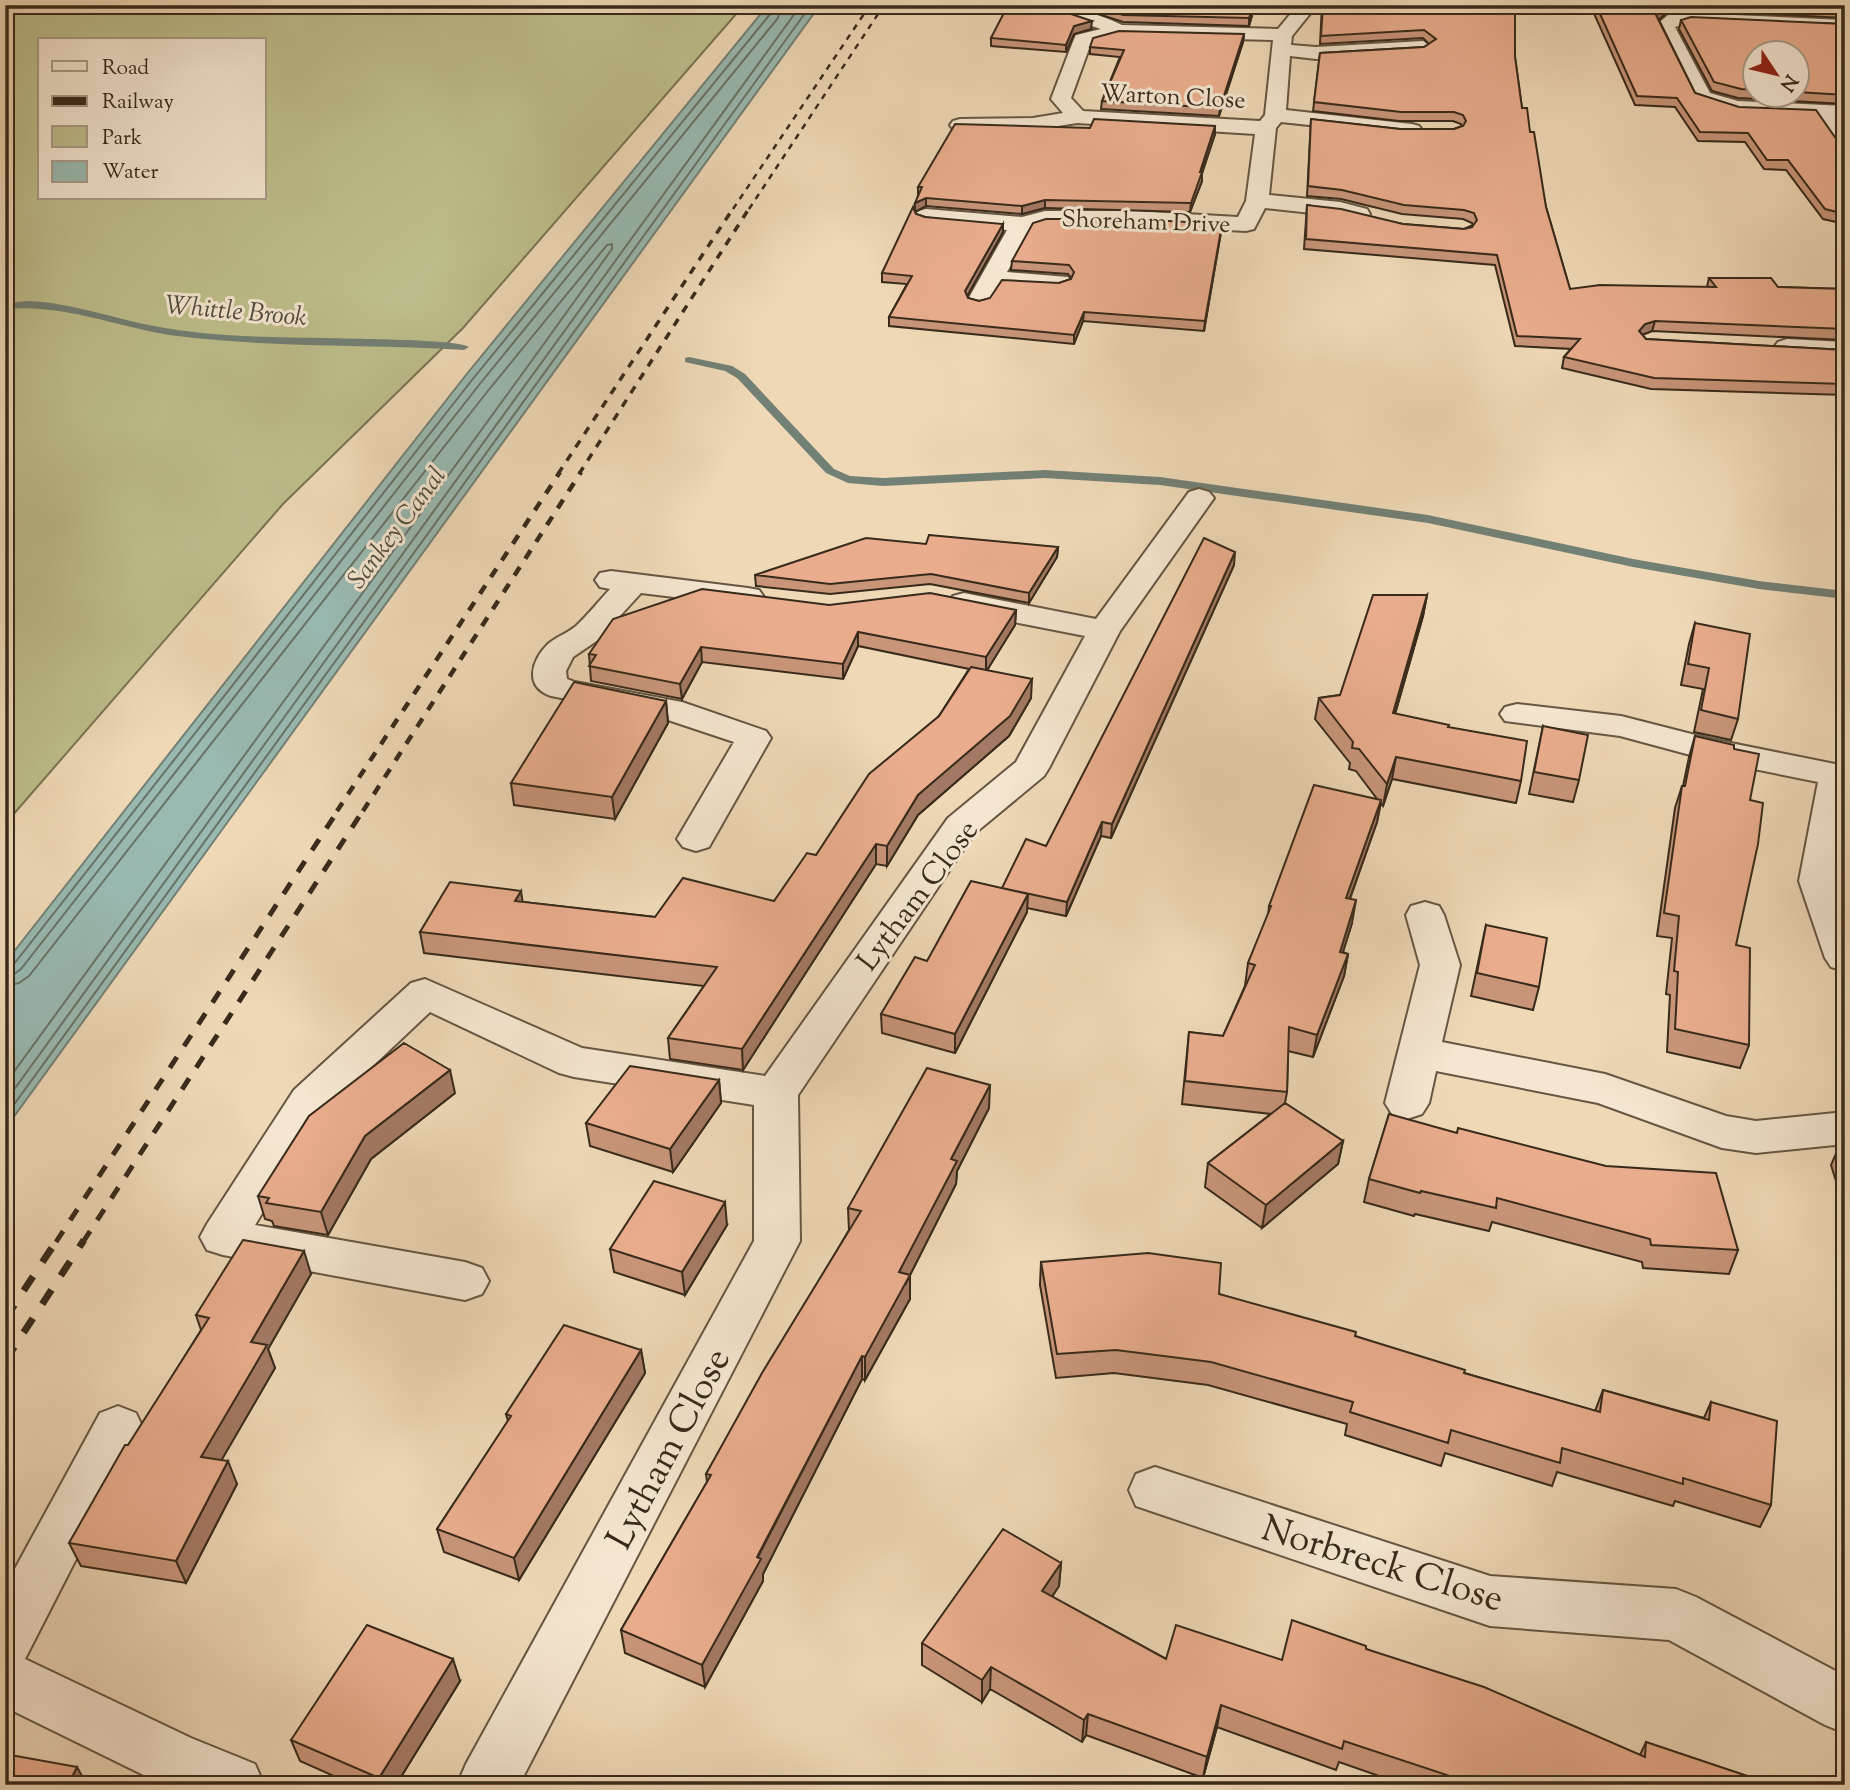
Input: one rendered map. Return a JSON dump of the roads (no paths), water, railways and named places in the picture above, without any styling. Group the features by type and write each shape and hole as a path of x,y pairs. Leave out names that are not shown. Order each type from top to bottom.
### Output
{"street":[{"path":"1308,5 1282,42 1316,53 1423,47"},
{"name":"Warton Close","path":"1021,11 1069,12 1099,19 1118,30"},
{"path":"1845,24 1667,15 1665,25 1702,97 1737,107 1845,112"},
{"name":"Warton Close","path":"1077,117 1061,99 1083,39 1118,30 1282,42"},
{"name":"Shoreham Drive","path":"926,216 1022,224 1045,218 1107,218 1246,224 1257,201 1282,42"},
{"path":"1821,111 1845,147"},
{"name":"Warton Close","path":"960,125 1033,124 1077,117 1271,121"},
{"path":"1271,121 1398,130 1439,130"},
{"name":"Shoreham Drive","path":"1257,201 1340,209 1377,218"},
{"name":"Shoreham Drive","path":"978,301 994,278 1022,224"},
{"path":"994,278 1059,282"},
{"path":"1762,346 1845,350"},
{"name":"Lytham Close","path":"486,1785 777,1241 776,1093 961,826 1031,768 1104,630 1199,498"},
{"path":"696,839 754,738 702,717 639,703 581,695 551,685 549,671 560,650 587,633 622,582 778,600"},
{"path":"930,596 1104,630"},
{"path":"1508,715 1621,726 1709,749 1841,776 1818,881 1845,958"},
{"path":"1407,1103 1440,965 1425,915"},
{"path":"465,1282 223,1237 309,1101 425,993 574,1062 776,1093"},
{"path":"1420,1053 1605,1089 1722,1132 1756,1137 1845,1128"},
{"path":"5,1642 118,1428"},
{"name":"Norbreck Close","path":"1155,1490 1490,1601 1676,1615 1845,1706"},
{"path":"5,1678 170,1758 234,1785"}],"water":[{"name":"Sankey Canal","path":"768,5 820,5 5,1129 5,963 466,375"}],"waterway":[{"name":"Whittle Brook","path":"5,306 29,304 72,308 177,333 464,347"},
{"path":"689,360 728,368 741,376 830,471 848,479 883,482 1045,474 1160,481 1428,519 1633,563 1759,585 1845,595"}],"railway":[{"path":"733,209 870,5"},
{"path":"749,209 884,5"},
{"path":"558,474 734,207"},
{"path":"579,474 750,207"},
{"path":"337,811 560,472"},
{"path":"363,811 581,472"},
{"path":"56,1242 339,809"},
{"path":"83,1242 364,809"},
{"path":"5,1319 57,1240"},
{"path":"5,1361 84,1240"}]}
